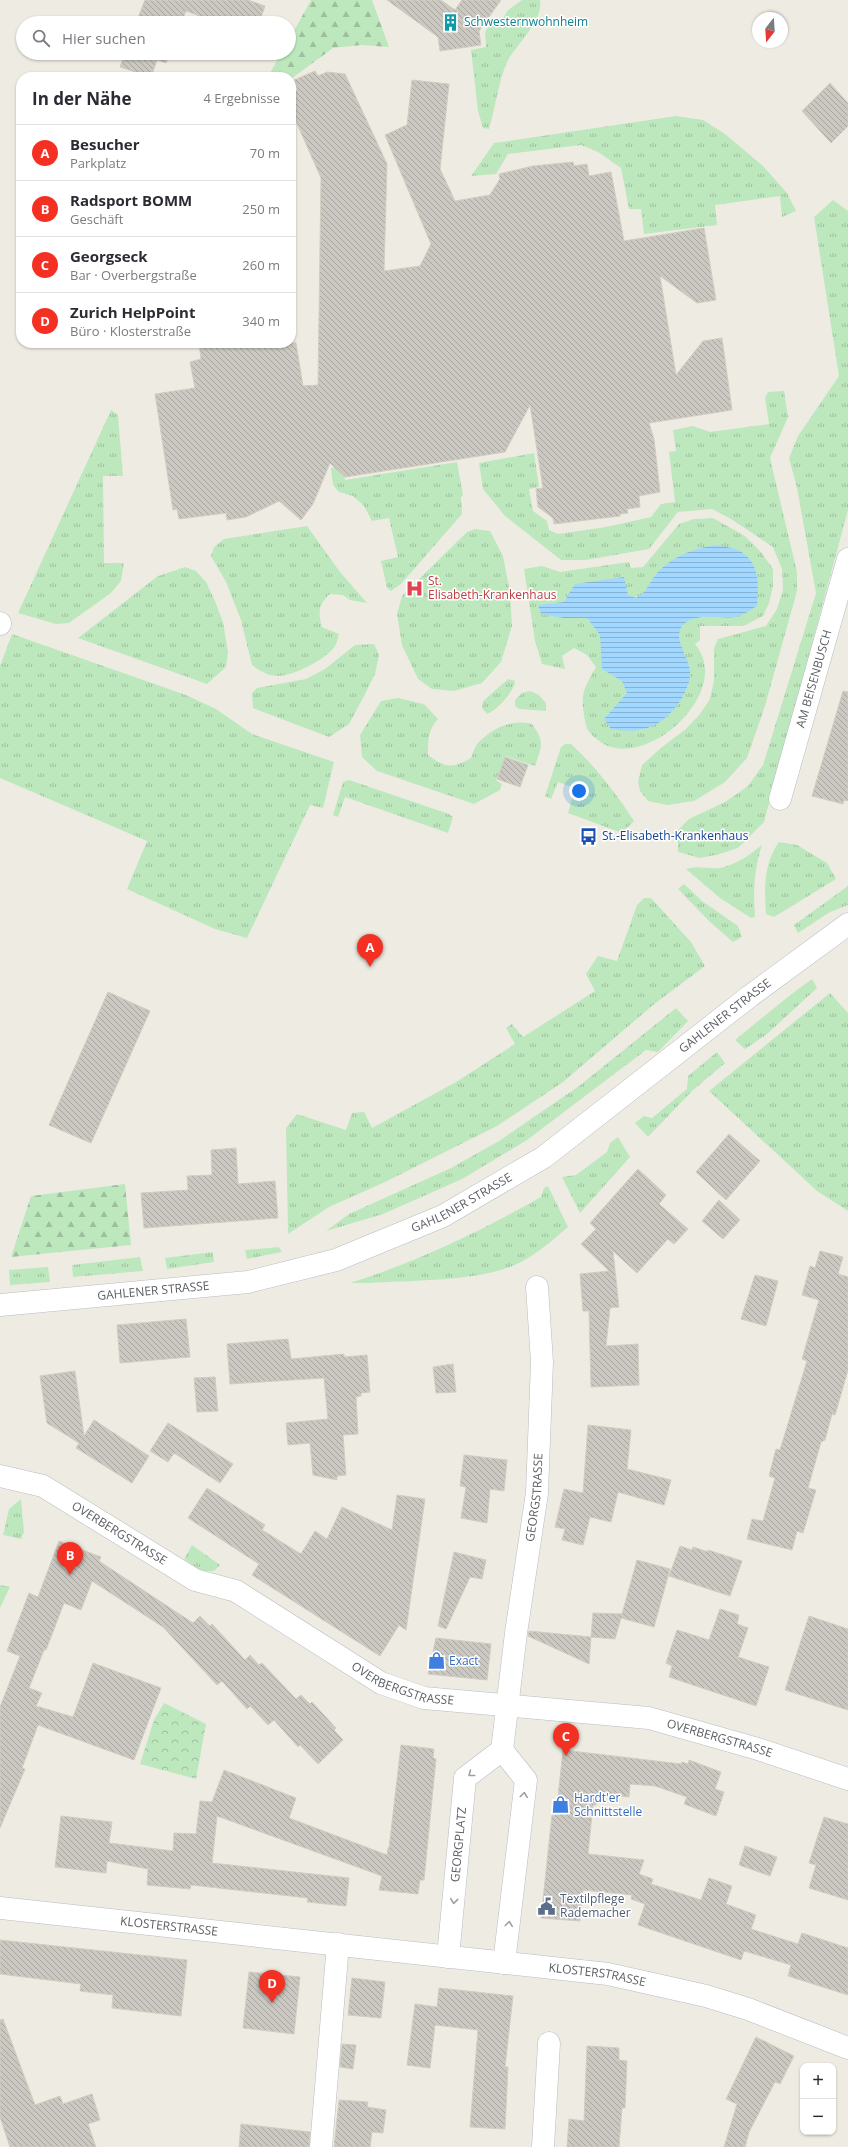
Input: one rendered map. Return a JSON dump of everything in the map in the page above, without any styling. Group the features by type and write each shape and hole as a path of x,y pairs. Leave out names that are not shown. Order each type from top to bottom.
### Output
{"street":[{"name":"AM BEISENBUSCH","path":"780,799 848,559"},
{"name":"GAHLENER STRASSE","path":"0,1305 248,1282 336,1260 442,1216 544,1156 750,996 848,924"},
{"name":"GEORGSTRASSE","path":"508,1706 516,1633 537,1493 542,1362 537,1287"},
{"name":"OVERBERGSTRASSE","path":"0,1476 43,1486 195,1580 236,1591 381,1683 424,1698 649,1718 758,1749 848,1779"},
{"path":"504,1963 526,1780 502,1750 508,1706"},
{"name":"GEORGPLATZ","path":"448,1957 466,1778 502,1750"},
{"name":"KLOSTERSTRASSE","path":"0,1908 608,1974 706,1996 777,2019 848,2048"},
{"path":"321,2147 338,1944"},
{"path":"543,2147 549,2043"}],"green space":[{"path":"311,0 372,0 389,47 361,45 333,48 296,75 296,72 271,72 277,60 296,60 296,27"},
{"path":"522,0 540,0 538,16 507,62 489,129 483,128 478,111 471,50 486,47 485,32 492,21 499,24 508,10"},
{"path":"676,116 703,120 725,134 763,166 787,193 796,211 782,217 780,196 715,205 717,225 644,234 641,209 629,209 621,168 598,152 581,145 508,154 496,174 471,176 494,143"},
{"path":"833,200 848,211 848,510 764,822 738,848 720,854 700,858 678,852 678,830 689,819 725,802 748,786 763,765 816,593 797,488 789,458 798,436 839,376 814,217"},
{"path":"784,391 788,417 770,458 797,572 797,591 765,706 747,758 725,782 694,801 667,805 648,801 640,791 638,782 642,765 662,747 686,729 700,714 710,699 714,680 714,648 718,639 766,626 777,609 783,590 782,569 773,547 731,519 712,509 678,512 649,549 586,560 561,560 505,516 483,489 479,463 534,453 539,487 529,489 533,511 547,521 549,530 558,534 606,527 651,517 661,504 675,502 669,452 676,451 673,430 693,426 710,432 769,424 765,398 768,392"},
{"path":"111,410 118,415 123,476 103,476 104,563 124,563 121,581 111,593 69,623 56,624 18,613"},
{"path":"457,462 463,495 461,497 462,514 401,584 391,591 387,588 381,561 398,557 389,518 372,521 364,506 353,496 339,492 333,485 331,468 342,466 345,480"},
{"path":"713,518 745,536 761,552 773,569 773,586 769,603 763,616 743,626 700,626 700,640 695,644 704,664 703,685 694,705 678,724 658,738 637,747 616,748 598,740 588,730 585,721 583,704 585,687 596,667 587,655 574,648 562,656 565,669 542,664 535,641 524,569 542,566 560,572 629,562 631,568 643,567 679,524 694,519"},
{"path":"307,526 340,572 367,603 350,600 343,595 330,594 321,605 320,617 322,627 339,634 335,646 325,656 301,670 278,676 267,674 252,665 241,620 226,582 211,556 214,547 224,539"},
{"path":"475,529 490,531 503,556 510,592 512,626 501,662 482,683 454,691 432,689 418,679 402,645 397,614 402,596 467,532"},
{"path":"185,567 196,571 206,582 223,622 228,652 226,667 207,684 78,638 158,576"},
{"path":"12,634 186,695 216,709 252,734 334,762 323,808 310,805 247,938 215,929 127,889 147,841 0,778 0,666"},
{"path":"374,644 379,655 375,674 349,724 329,737 253,708 252,693 257,688 306,679 325,669 355,645"},
{"path":"508,679 515,681 509,695 496,709 487,714 482,708 483,701"},
{"path":"530,691 539,695 546,703 546,711 519,709 515,706 515,700 522,693"},
{"path":"398,698 424,704 438,719 430,731 428,755 444,765 449,766 458,764 471,758 477,744 495,729 509,724 524,723 532,724 541,740 541,749 535,766 505,756 496,780 502,784 500,790 474,804 377,771 362,757 360,735 381,701"},
{"path":"565,744 571,744 589,762 613,790 634,821 622,833 568,813 575,788 558,782 551,799 545,796 561,747"},
{"path":"349,780 449,814 453,817 448,833 345,797 338,817 333,815 343,782"},
{"path":"779,842 797,845 827,863 836,879 774,917 766,914 765,886 770,858"},
{"path":"762,845 757,863 755,881 755,917 751,918 720,898 686,869 694,867 726,867 742,859"},
{"path":"684,884 702,901 738,926 742,937 733,942 710,922 678,889"},
{"path":"848,886 848,905 830,912 798,933 794,925"},
{"path":"644,898 651,898 691,942 705,966 653,1005 563,1082 497,1126 385,1182 329,1207 288,1234 286,1128 297,1114 346,1130 352,1113 364,1112 372,1128 456,1082 515,1044 506,1028 512,1024 523,1037 595,991 586,974 598,956 617,961 637,905"},
{"path":"812,979 817,988 766,1035 745,1049 735,1040 789,996"},
{"path":"830,993 848,1013 848,1211 817,1191 709,1091"},
{"path":"676,1008 688,1021 658,1052 646,1050 527,1140 462,1179 383,1214 326,1231 349,1214 451,1168 499,1141 579,1086"},
{"path":"717,1052 725,1063 692,1091 648,1137 635,1123 644,1116 652,1118 687,1089 688,1076"},
{"path":"618,1137 630,1157 580,1213 562,1177 576,1175 607,1152 610,1143"},
{"path":"125,1184 131,1245 11,1257 31,1196"},
{"path":"548,1186 568,1227 540,1250 521,1262 505,1269 468,1277 350,1283 400,1265 472,1234 541,1197 544,1188"},
{"path":"279,1247 282,1252 247,1259 245,1250"},
{"path":"213,1252 214,1262 167,1269 165,1258"},
{"path":"140,1257 143,1271 73,1277 72,1265"},
{"path":"48,1267 50,1282 10,1285 9,1270"},
{"path":"21,1499 24,1532 21,1539 3,1535 9,1509"},
{"path":"192,1545 220,1565 214,1571 202,1571 184,1559"},
{"path":"0,1585 10,1587 0,1608"},
{"path":"164,1703 206,1724 196,1779 140,1764 154,1720"}],"water":[{"path":"716,545 738,550 751,560 758,582 757,606 738,616 695,618 684,624 680,629 679,634 681,646 689,664 690,678 678,704 665,718 650,727 631,731 611,729 604,719 627,693 622,681 602,669 600,635 587,618 564,618 541,614 538,605 564,602 575,584 624,577 628,595 636,598 645,591 654,577 666,564 690,551"}],"building":[{"path":"145,0 248,0 265,6 261,16 200,16 186,11 184,16 139,16"},
{"name":"Schwesternwohnheim","path":"387,0 441,0 455,10 462,0 501,0 479,31 481,45 440,51 438,37"},
{"path":"122,60 157,60 153,72 136,72 120,67"},
{"path":"157,60 167,60 166,63"},
{"path":"315,71 318,76 327,72 345,74 387,164 384,271 420,266 431,244 385,135 407,125 412,80 449,84 440,169 455,201 490,195 500,179 499,174 533,166 573,162 574,166 587,164 589,176 611,172 624,241 704,228 716,300 697,303 660,276 676,375 703,341 722,338 732,410 649,423 654,439 660,492 639,496 640,507 627,509 628,513 620,514 620,516 554,524 553,518 538,507 536,489 543,488 530,405 505,452 345,477 330,463 313,504 301,520 279,501 246,517 227,520 226,513 179,519 177,509 173,510 155,394 195,388 190,362 201,359 200,348 296,348 296,343 303,386 318,385 321,178 296,121 296,91 298,90 296,79"},
{"path":"830,83 848,103 848,126 831,143 802,111"},
{"path":"843,691 848,692 848,801 844,800 843,804 812,796"},
{"path":"505,757 528,765 520,787 497,779"},
{"path":"108,992 150,1011 91,1143 49,1125"},
{"path":"729,1134 760,1161 726,1200 696,1172"},
{"path":"236,1148 238,1184 275,1181 278,1218 144,1228 141,1193 188,1190 187,1176 212,1175 211,1150"},
{"path":"638,1169 666,1195 659,1204 688,1229 674,1244 668,1239 637,1273 613,1251 619,1307 610,1308 606,1346 638,1344 639,1385 591,1387 589,1311 583,1311 580,1274 609,1271 581,1244 596,1229 590,1223"},
{"path":"719,1200 740,1220 723,1239 702,1221"},
{"path":"820,1251 843,1257 838,1274 848,1277 848,1370 835,1415 832,1414 825,1440 821,1442 808,1488 816,1490 803,1533 797,1531 792,1550 747,1539 752,1519 763,1521 775,1478 769,1476 776,1449 780,1450 807,1361 802,1359 819,1300 802,1295 810,1266 815,1268"},
{"path":"755,1275 778,1281 766,1326 741,1319"},
{"path":"186,1319 190,1357 120,1363 117,1325"},
{"path":"288,1339 291,1359 344,1354 344,1357 367,1355 370,1392 361,1393 361,1396 356,1397 358,1434 343,1435 346,1475 337,1476 337,1480 313,1475 310,1443 288,1445 286,1423 328,1419 324,1378 230,1384 227,1344"},
{"path":"453,1364 456,1392 436,1393 433,1367"},
{"path":"75,1371 84,1436 94,1420 149,1456 132,1483 76,1448 79,1443 47,1423 40,1376"},
{"path":"215,1377 218,1411 197,1412 194,1378"},
{"path":"168,1423 233,1464 220,1483 174,1453 168,1462 150,1451"},
{"path":"588,1425 631,1430 627,1469 671,1480 664,1505 618,1492 611,1522 590,1517 583,1545 562,1540 565,1529 555,1527 564,1489 583,1493"},
{"path":"464,1455 507,1460 504,1491 490,1489 487,1523 461,1518 466,1487 460,1486"},
{"path":"207,1488 265,1525 262,1530 301,1554 315,1531 327,1539 342,1507 392,1530 397,1495 425,1499 406,1630 399,1625 380,1656 252,1575 259,1564 188,1518"},
{"path":"59,1541 101,1557 99,1561 193,1623 200,1616 210,1626 212,1624 245,1660 250,1655 259,1665 262,1663 296,1699 301,1695 310,1704 312,1702 336,1728 334,1730 343,1740 318,1764 300,1745 298,1747 274,1720 268,1725 250,1706 247,1709 222,1681 217,1685 163,1627 92,1581 81,1610 64,1603 46,1650 44,1650 29,1688 42,1693 36,1706 73,1717 93,1663 161,1688 134,1760 38,1725 22,1768 25,1769 0,1828 0,1707 20,1656 7,1651 29,1593 38,1597"},
{"path":"680,1546 692,1550 693,1547 708,1552 708,1550 742,1561 730,1596 669,1576"},
{"path":"454,1552 486,1560 482,1579 470,1577 446,1629 438,1626"},
{"path":"637,1560 670,1569 654,1627 621,1618 615,1639 591,1637 593,1613 622,1614"},
{"path":"720,1609 739,1615 737,1624 748,1628 738,1657 769,1667 756,1706 669,1677 672,1666 666,1663 677,1630 709,1640"},
{"path":"809,1616 848,1629 848,1710 785,1690"},
{"path":"529,1631 591,1637 589,1664 528,1636"},
{"path":"436,1638 491,1644 487,1680 428,1674"},
{"path":"401,1745 434,1749 433,1758 436,1759 424,1880 420,1880 418,1894 379,1890 382,1876 217,1816 212,1863 349,1878 346,1906 307,1902 308,1898 191,1885 190,1889 147,1885 148,1869 107,1861 106,1873 55,1867 61,1816 112,1822 109,1843 173,1851 174,1833 196,1834 200,1801 212,1802 224,1770 296,1798 289,1818 387,1855"},
{"path":"563,1750 681,1764 682,1762 688,1764 689,1760 721,1772 715,1789 724,1792 716,1816 684,1804 687,1797 655,1786 630,1784 629,1797 597,1794 596,1805 593,1805 588,1854 644,1860 639,1874 653,1879 651,1884 701,1900 709,1878 732,1886 726,1904 756,1915 751,1929 798,1944 802,1933 848,1948 848,1995 788,1976 791,1965 744,1951 741,1960 638,1925 645,1904 631,1899 632,1895 583,1890 580,1921 541,1918 552,1815 556,1815"},
{"path":"824,1817 848,1824 848,1900 809,1888 816,1865 809,1863"},
{"path":"745,1846 777,1857 770,1876 739,1865"},
{"path":"0,1940 187,1960 181,2016 112,2008 113,1995 80,1991 81,1984 0,1974"},
{"path":"249,1972 300,1977 294,2034 243,2028"},
{"path":"352,1978 385,1982 381,2018 348,2015"},
{"path":"439,1988 513,1996 505,2067 508,2067 505,2129 470,2127 478,2030 435,2025 430,2068 407,2065 415,2004 437,2007"},
{"path":"3,2019 35,2105 60,2096 63,2104 92,2094 100,2120 88,2124 96,2147 10,2147 0,2117 0,2020"},
{"path":"756,2037 794,2056 780,2084 775,2082 749,2132 745,2147 724,2147 737,2104 726,2099"},
{"path":"342,2044 356,2045 353,2069 340,2067"},
{"path":"587,2046 619,2048 619,2060 627,2061 625,2108 622,2108 619,2147 567,2147 569,2119 584,2121"},
{"path":"339,2100 368,2102 367,2107 386,2110 383,2133 372,2132 370,2147 334,2147"},
{"path":"241,2124 310,2132 309,2147 239,2147"}],"place":[{"name":"Schwesternwohnheim","path":"451,22"},
{"name":"St. Elisabeth-Krankenhaus","path":"415,588"},
{"name":"St.-Elisabeth-Krankenhaus","path":"589,836"},
{"name":"Besucher","path":"370,967"},
{"name":"Radsport BOMM","path":"70,1575"},
{"name":"Exact","path":"436,1661"},
{"name":"Georgseck","path":"566,1756"},
{"name":"Hardt'er Schnittstelle","path":"561,1805"},
{"name":"Textilpflege Rademacher","path":"547,1906"},
{"name":"Zurich HelpPoint","path":"272,2003"}]}
